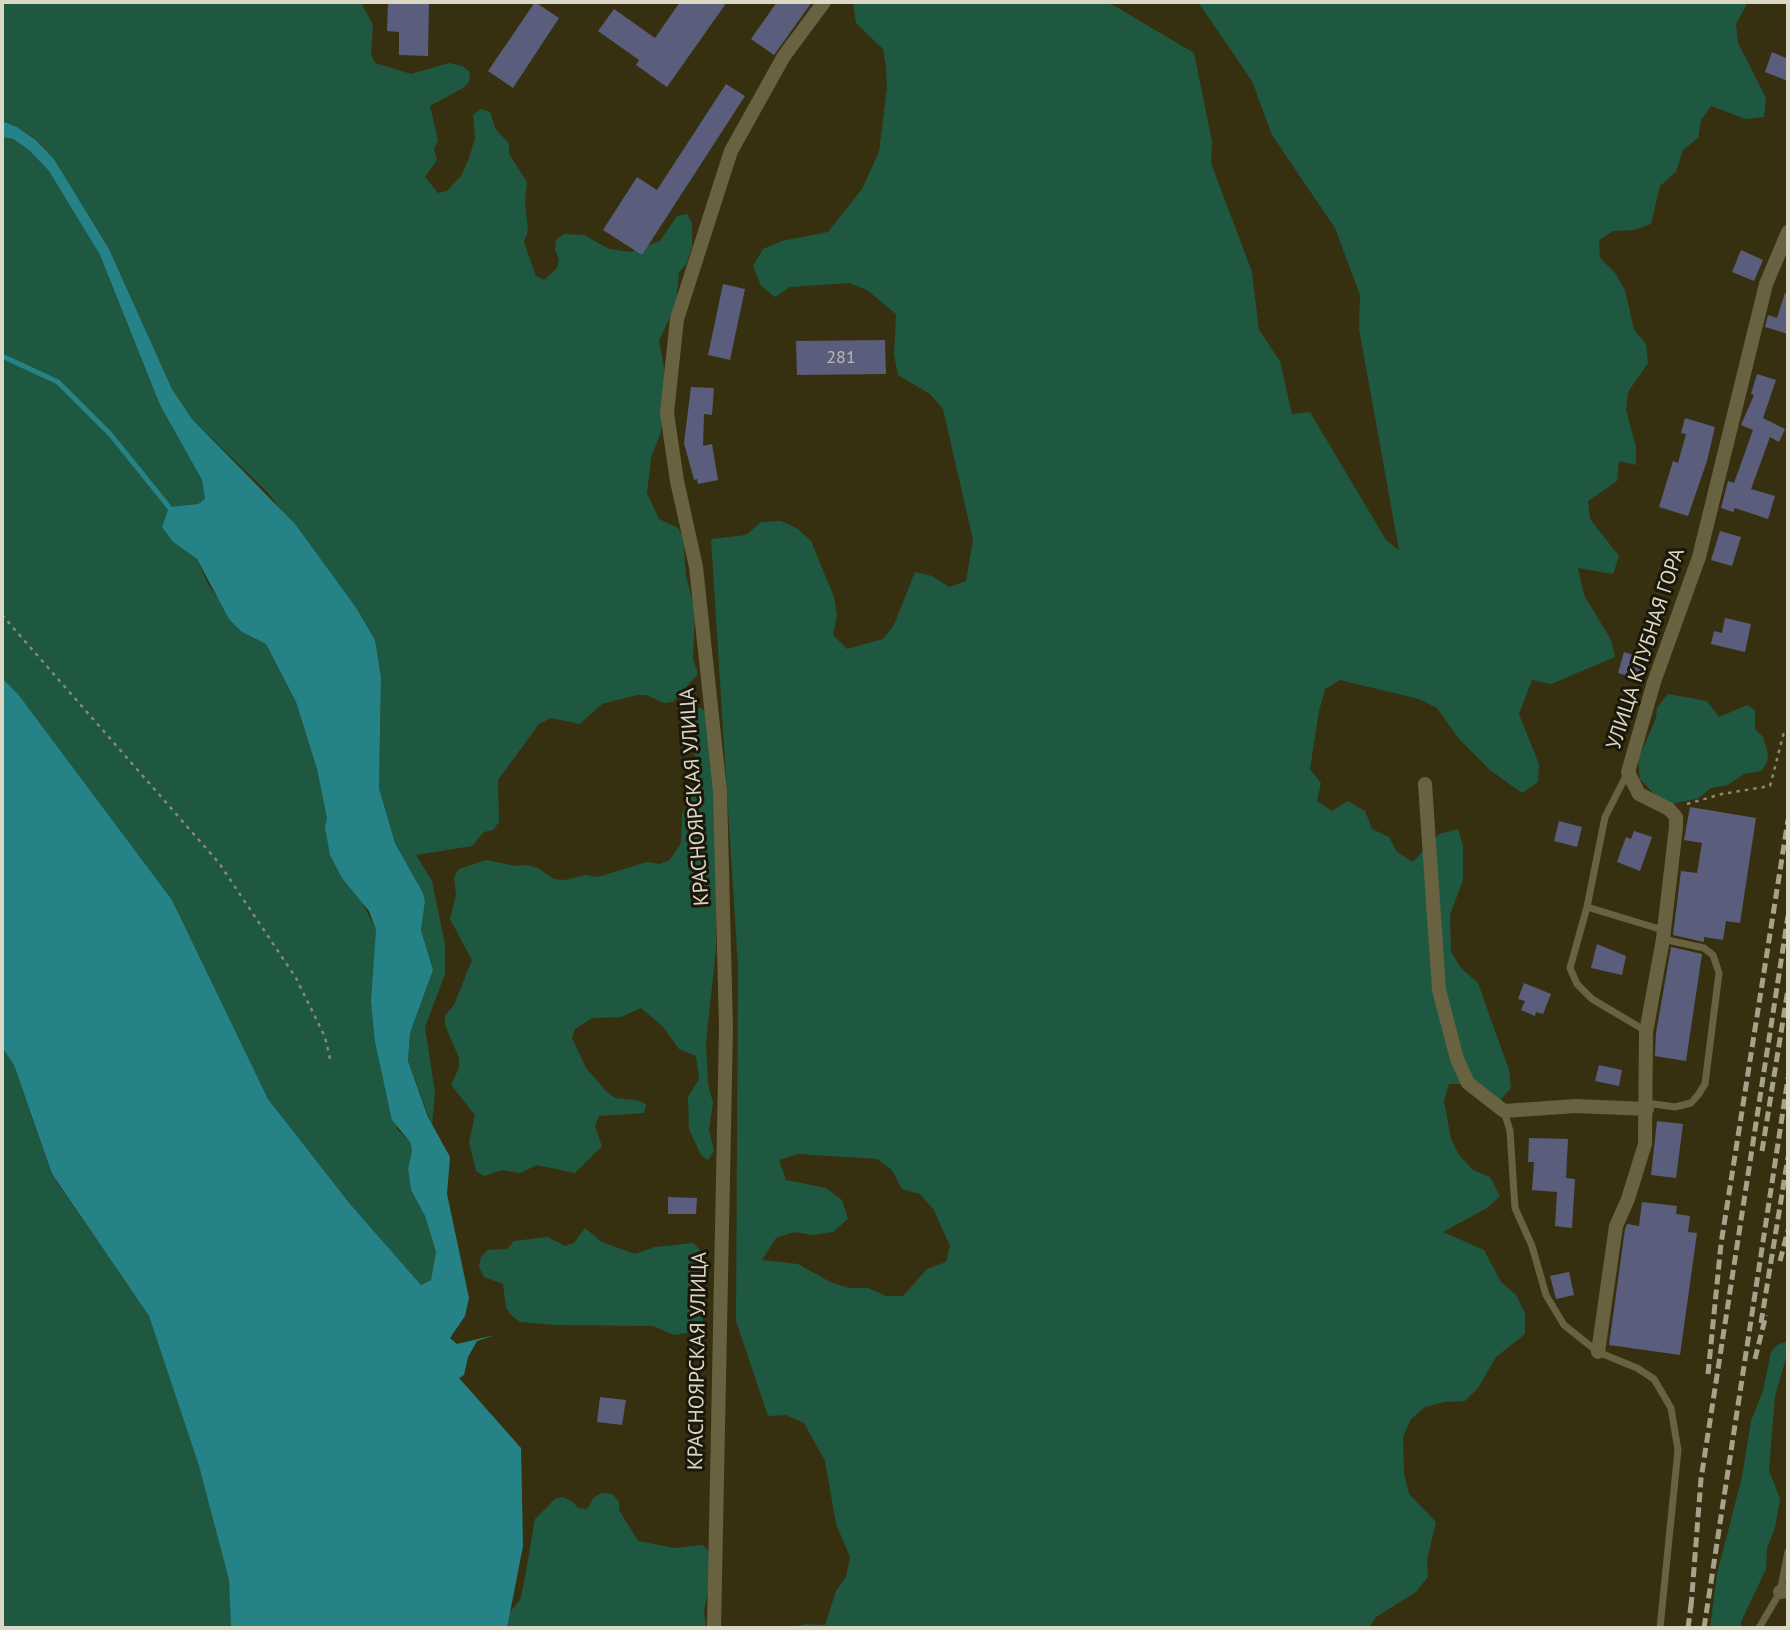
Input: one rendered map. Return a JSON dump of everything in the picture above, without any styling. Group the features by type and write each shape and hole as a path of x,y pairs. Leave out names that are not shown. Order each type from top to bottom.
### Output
{"street":[{"name":"КРАСНОЯРСКАЯ УЛИЦА","path":"714,1628 726,1028 720,791 696,567 677,481 667,413 677,319 731,152 785,56 824,2"},
{"name":"УЛИЦА КЛУБНАЯ ГОРА","path":"1676,817 1669,808 1639,794 1630,781 1628,772 1654,682 1699,557 1766,284 1788,232"},
{"path":"1425,784 1439,990 1457,1059 1468,1083 1504,1111 1576,1106 1647,1106"},
{"path":"1598,1352 1616,1226 1645,1144 1646,1031 1675,849 1676,817"}],"lane":[{"path":"1628,772 1605,817 1587,907 1577,935 1570,968 1577,985 1592,999 1646,1031"},
{"path":"1587,907 1704,948 1713,955 1719,973 1705,1084 1690,1103 1675,1107 1647,1106"},
{"path":"1504,1111 1510,1131 1511,1180 1515,1208 1532,1246 1546,1294 1564,1325 1598,1352 1637,1368 1654,1379 1671,1408 1678,1450 1660,1628"},
{"path":"1759,1628 1784,1592 1788,1552"}],"path":[{"path":"2,615 219,863 296,978 325,1037 331,1063"},
{"path":"1676,817 1684,805 1722,794 1770,786 1784,732"}],"green space":[{"path":"2,2 361,2 373,25 371,54 375,63 411,74 449,63 462,66 470,72 469,82 463,88 430,106 438,140 434,149 437,160 425,177 438,193 447,191 461,176 469,158 475,138 473,115 481,109 490,112 496,130 509,143 509,154 527,182 525,201 528,231 524,242 536,276 544,280 557,268 559,259 555,250 556,240 564,234 584,235 609,249 631,252 660,241 677,216 687,214 692,223 692,247 686,265 679,272 676,304 659,341 665,372 661,432 651,458 647,493 659,519 678,528 683,537 686,576 695,610 693,659 698,674 673,702 664,703 646,695 637,695 602,704 580,724 551,718 539,724 498,780 499,822 493,830 484,832 472,846 416,855 432,881 445,944 445,974 425,1027 435,1092 432,1125 408,1061 410,1033 433,970 421,930 425,903 423,893 395,843 379,788 381,677 375,640 357,609 268,493 192,419 172,389 109,249 54,159 36,139 2,121"},
{"path":"853,2 1108,2 1194,53 1212,142 1211,163 1252,272 1259,330 1280,361 1292,414 1310,412 1386,540 1399,550 1359,329 1360,295 1335,228 1272,135 1252,81 1198,2 1748,2 1736,24 1738,43 1766,98 1764,117 1746,119 1711,106 1701,120 1698,138 1683,150 1676,172 1660,186 1651,224 1634,230 1613,231 1599,240 1600,258 1615,273 1625,290 1634,330 1646,344 1648,363 1628,392 1626,410 1636,447 1636,465 1619,461 1617,481 1588,501 1590,519 1619,556 1613,574 1578,568 1584,595 1611,640 1615,657 1551,684 1532,680 1519,714 1539,764 1538,782 1522,793 1490,770 1459,739 1437,708 1419,699 1340,680 1325,689 1319,711 1310,769 1321,783 1317,801 1332,811 1348,801 1365,811 1372,829 1389,837 1397,852 1413,862 1439,834 1458,829 1463,846 1463,880 1450,915 1451,952 1461,968 1478,983 1509,1070 1511,1088 1499,1101 1467,1084 1449,1084 1444,1101 1451,1139 1459,1155 1473,1170 1490,1177 1500,1196 1487,1208 1443,1232 1484,1250 1501,1282 1516,1295 1525,1313 1525,1334 1496,1357 1478,1388 1465,1401 1425,1407 1411,1419 1403,1437 1404,1473 1409,1494 1436,1522 1427,1560 1428,1577 1416,1592 1376,1617 1369,1628 787,1628 806,1624 825,1625 836,1591 846,1577 850,1557 836,1524 825,1461 804,1423 786,1415 768,1416 736,1321 738,966 711,539 746,535 761,522 781,521 798,529 811,541 834,597 837,615 833,635 847,649 883,639 894,625 915,572 932,576 949,587 966,581 973,540 943,409 930,394 898,375 894,355 896,314 867,290 849,283 790,287 775,297 761,286 753,266 763,249 782,241 828,232 862,189 879,152 887,88 883,49 856,23","holes":["797,1154 877,1159 892,1170 902,1189 920,1194 934,1210 950,1246 946,1262 927,1269 903,1296 886,1296 868,1288 849,1288 830,1282 798,1264 762,1260 776,1238 794,1232 813,1235 833,1232 848,1219 842,1200 826,1188 786,1180 779,1160"]},
{"path":"2,137 12,139 30,151 49,171 100,255 160,405 202,480 205,499 198,504 169,507 162,527 173,542 197,559 208,584 242,632 266,644 296,702 317,769 328,818 325,827 376,930 375,1042 397,1129 410,1142 412,1151 408,1169 411,1190 425,1216 436,1252 431,1280 421,1285 350,1204 268,1099 172,900 18,694 2,678"},
{"path":"1668,694 1707,701 1719,717 1747,705 1755,710 1755,729 1763,737 1768,754 1767,763 1761,771 1744,774 1728,785 1711,788 1697,799 1668,804 1653,793 1640,779 1638,760 1656,718 1657,708"},
{"path":"702,708 707,715 716,799 716,949 706,1042 708,1084 713,1103 709,1129 714,1151 708,1160 701,1155 689,1129 688,1097 699,1079 696,1056 679,1049 663,1027 641,1008 621,1017 592,1018 575,1029 572,1038 586,1068 606,1091 615,1098 646,1104 644,1113 599,1116 595,1126 602,1146 575,1173 537,1165 520,1173 502,1170 484,1176 476,1171 469,1142 475,1115 451,1085 459,1068 459,1058 445,1025 445,1016 454,1005 472,960 450,919 456,895 454,877 459,869 486,860 538,868 554,879 566,880 585,875 598,877 647,862 660,864 670,860 681,843 682,814 700,780 687,719 692,709"},
{"path":"2,1047 14,1065 52,1175 149,1316 199,1466 229,1580 231,1628 2,1628"},
{"path":"585,1228 602,1242 635,1254 655,1247 693,1243 703,1253 706,1273 688,1295 696,1296 702,1313 703,1322 698,1331 674,1335 653,1326 555,1325 520,1322 512,1316 506,1308 503,1284 484,1277 479,1267 481,1257 488,1250 507,1249 514,1241 548,1237 565,1246 574,1243"},
{"path":"1786,1342 1788,1351 1775,1396 1769,1470 1780,1499 1775,1528 1767,1548 1766,1569 1741,1622 1741,1628 1710,1628 1717,1574 1742,1477 1751,1421 1763,1391 1771,1352 1777,1345"},
{"path":"602,1493 612,1494 619,1501 619,1510 638,1541 675,1548 703,1545 710,1552 708,1592 704,1610 706,1628 507,1628 509,1613 520,1600 535,1519 555,1499 563,1497 578,1508 587,1509 594,1497"}],"water":[{"path":"2,121 36,140 54,159 109,249 172,389 192,419 295,524 357,609 375,640 381,677 379,788 395,843 423,893 425,902 421,930 433,970 410,1033 408,1061 428,1117 450,1157 447,1194 469,1298 465,1316 450,1338 457,1344 495,1335 477,1341 468,1357 464,1375 459,1378 521,1448 523,1546 507,1628 231,1628 229,1580 199,1466 149,1316 52,1174 14,1065 2,1047 2,678 18,694 172,900 268,1099 350,1204 421,1285 431,1280 436,1252 425,1216 411,1190 408,1169 412,1151 410,1142 392,1120 375,1042 371,1001 376,930 369,911 342,878 330,855 325,827 327,818 317,769 296,702 266,644 242,632 229,619 197,559 173,542 162,527 169,507 198,504 205,499 202,480 160,405 100,255 49,171 30,151 13,139 2,137"}],"building":[{"path":"388,2 429,2 428,56 399,55 399,32 387,31"},
{"path":"535,2 559,18 513,88 488,71"},
{"path":"680,2 727,2 667,87 636,65 639,60 598,31 614,9 655,38"},
{"path":"777,2 812,2 774,55 751,39"},
{"path":"1772,52 1788,59 1788,81 1765,72"},
{"path":"726,84 745,96 642,255 603,230 637,177 657,190"},
{"path":"1741,250 1763,260 1754,281 1732,272"},
{"path":"723,284 745,289 730,360 708,355"},
{"path":"1785,293 1788,293 1788,334 1765,327 1768,315 1777,318"},
{"path":"885,340 886,374 797,375 796,341"},
{"path":"1757,374 1776,380 1763,418 1785,429 1779,442 1770,437 1751,489 1775,496 1768,519 1735,508 1733,512 1721,508 1728,481 1734,483 1753,430 1741,425 1754,395 1751,394"},
{"path":"691,387 714,388 712,415 704,414 703,446 712,444 718,480 698,484 697,479 694,480 684,443"},
{"path":"1685,418 1715,427 1707,461 1688,516 1659,507 1673,461 1678,463 1686,434 1681,433"},
{"path":"1720,531 1741,537 1732,566 1711,560"},
{"path":"1725,618 1751,624 1745,652 1711,644 1714,631 1722,633"},
{"path":"1624,652 1646,659 1640,680 1618,673"},
{"path":"1690,807 1756,818 1740,923 1726,921 1723,940 1704,937 1704,942 1673,935 1681,871 1697,873 1702,843 1684,840"},
{"path":"1559,821 1582,827 1577,847 1554,841"},
{"path":"1634,831 1652,837 1640,871 1617,862 1626,837 1631,839"},
{"path":"1597,944 1626,956 1622,975 1591,968"},
{"path":"1671,947 1702,954 1686,1061 1655,1056 1656,1033"},
{"path":"1524,983 1551,994 1543,1014 1536,1012 1535,1016 1521,1010 1525,1001 1518,999"},
{"path":"1599,1065 1622,1070 1619,1086 1595,1081"},
{"path":"1657,1121 1683,1124 1676,1178 1651,1175"},
{"path":"1529,1138 1568,1139 1566,1178 1575,1179 1572,1228 1555,1226 1557,1192 1532,1190 1534,1162 1528,1162"},
{"path":"668,1197 697,1198 696,1214 668,1214"},
{"path":"1642,1202 1677,1206 1676,1214 1690,1216 1688,1232 1697,1233 1680,1355 1609,1345 1625,1229 1627,1224 1639,1226"},
{"path":"1569,1272 1574,1295 1556,1299 1550,1276"},
{"path":"600,1397 626,1400 622,1425 597,1422"}],"waterway":[{"path":"2,356 58,382 111,435 169,507"}],"railway":[{"path":"1708,1374 1721,1244 1788,820"},
{"path":"1691,1607 1701,1479 1788,916"},
{"path":"1762,1151 1788,989"},
{"path":"1704,1628 1788,1078"},
{"path":"1761,1323 1788,1157"},
{"path":"1780,1261 1788,1230"},
{"path":"1755,1359 1766,1315"},
{"path":"1688,1628 1692,1597"}]}
